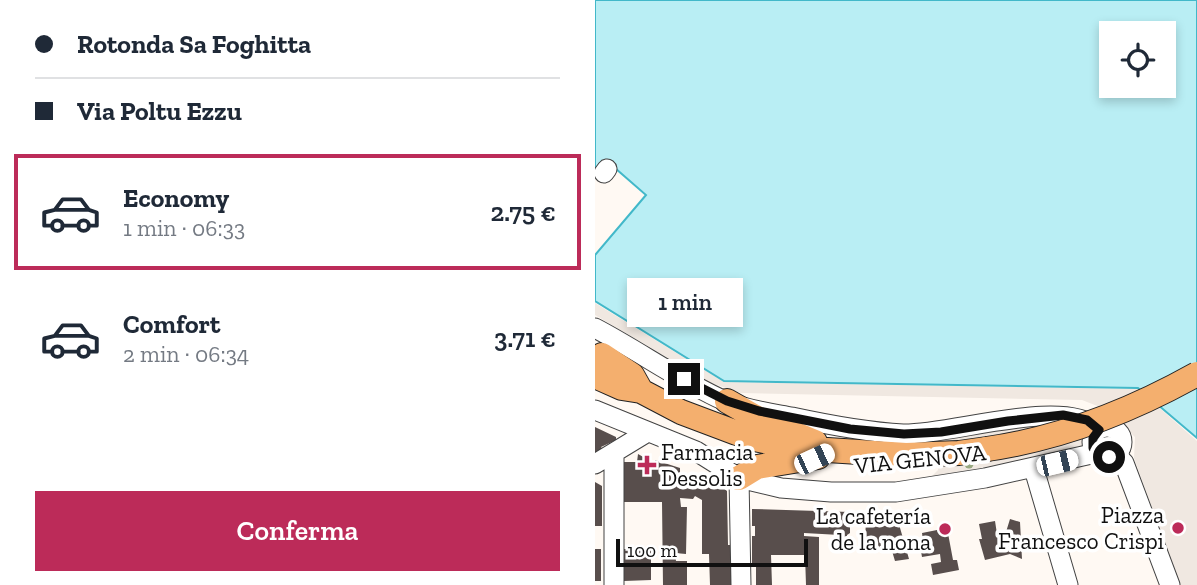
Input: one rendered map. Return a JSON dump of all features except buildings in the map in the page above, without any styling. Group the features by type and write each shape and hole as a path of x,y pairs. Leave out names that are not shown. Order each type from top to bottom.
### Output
{"main road":[{"path":"599,365 622,388 641,391 681,412 750,438 796,448 920,455 959,453 1013,445 1071,430 1118,414 1197,374"},
{"path":"727,401 757,418 809,438 831,451"},
{"path":"739,478 757,467 814,459 831,451"}],"street":[{"path":"595,328 727,401 759,411 850,429 904,434 941,432 995,422 1063,415 1087,420 1099,430"},
{"name":"VIA GENOVA","path":"595,410 646,433 696,451 739,478 781,488 831,492 897,492 1106,454"},
{"path":"1106,454 1122,445 1121,436 1109,427 1099,430 1092,443 1106,454 1124,463 1170,585"},
{"path":"595,464 646,433"},
{"path":"614,453 614,585"},
{"path":"1034,469 1068,585"},
{"path":"739,478 741,585"}],"shaded area":[{"path":"595,303 724,382 1138,389 1197,441 1197,585 1180,585 1134,458 1135,437 1105,409 1082,400 741,393 711,383 595,315"},
{"path":"1030,424 1083,425 1082,447 931,477 938,470 937,456 925,444 924,437"}],"water":[{"path":"595,0 1197,0 1197,438 1138,388 724,381 595,301 595,255 646,195 608,162 595,176"}],"place":[{"name":"Farmacia Dessolis","path":"647,465"},
{"name":"Piazza Francesco Crispi","path":"1178,528"},
{"name":"La cafetería de la nona","path":"945,529"}],"route":[{"path":"684,379 727,401 759,411 850,429 904,434 941,432 1032,417 1076,416 1087,420 1099,430 1093,438 1093,448 1100,456 1109,457"}]}
